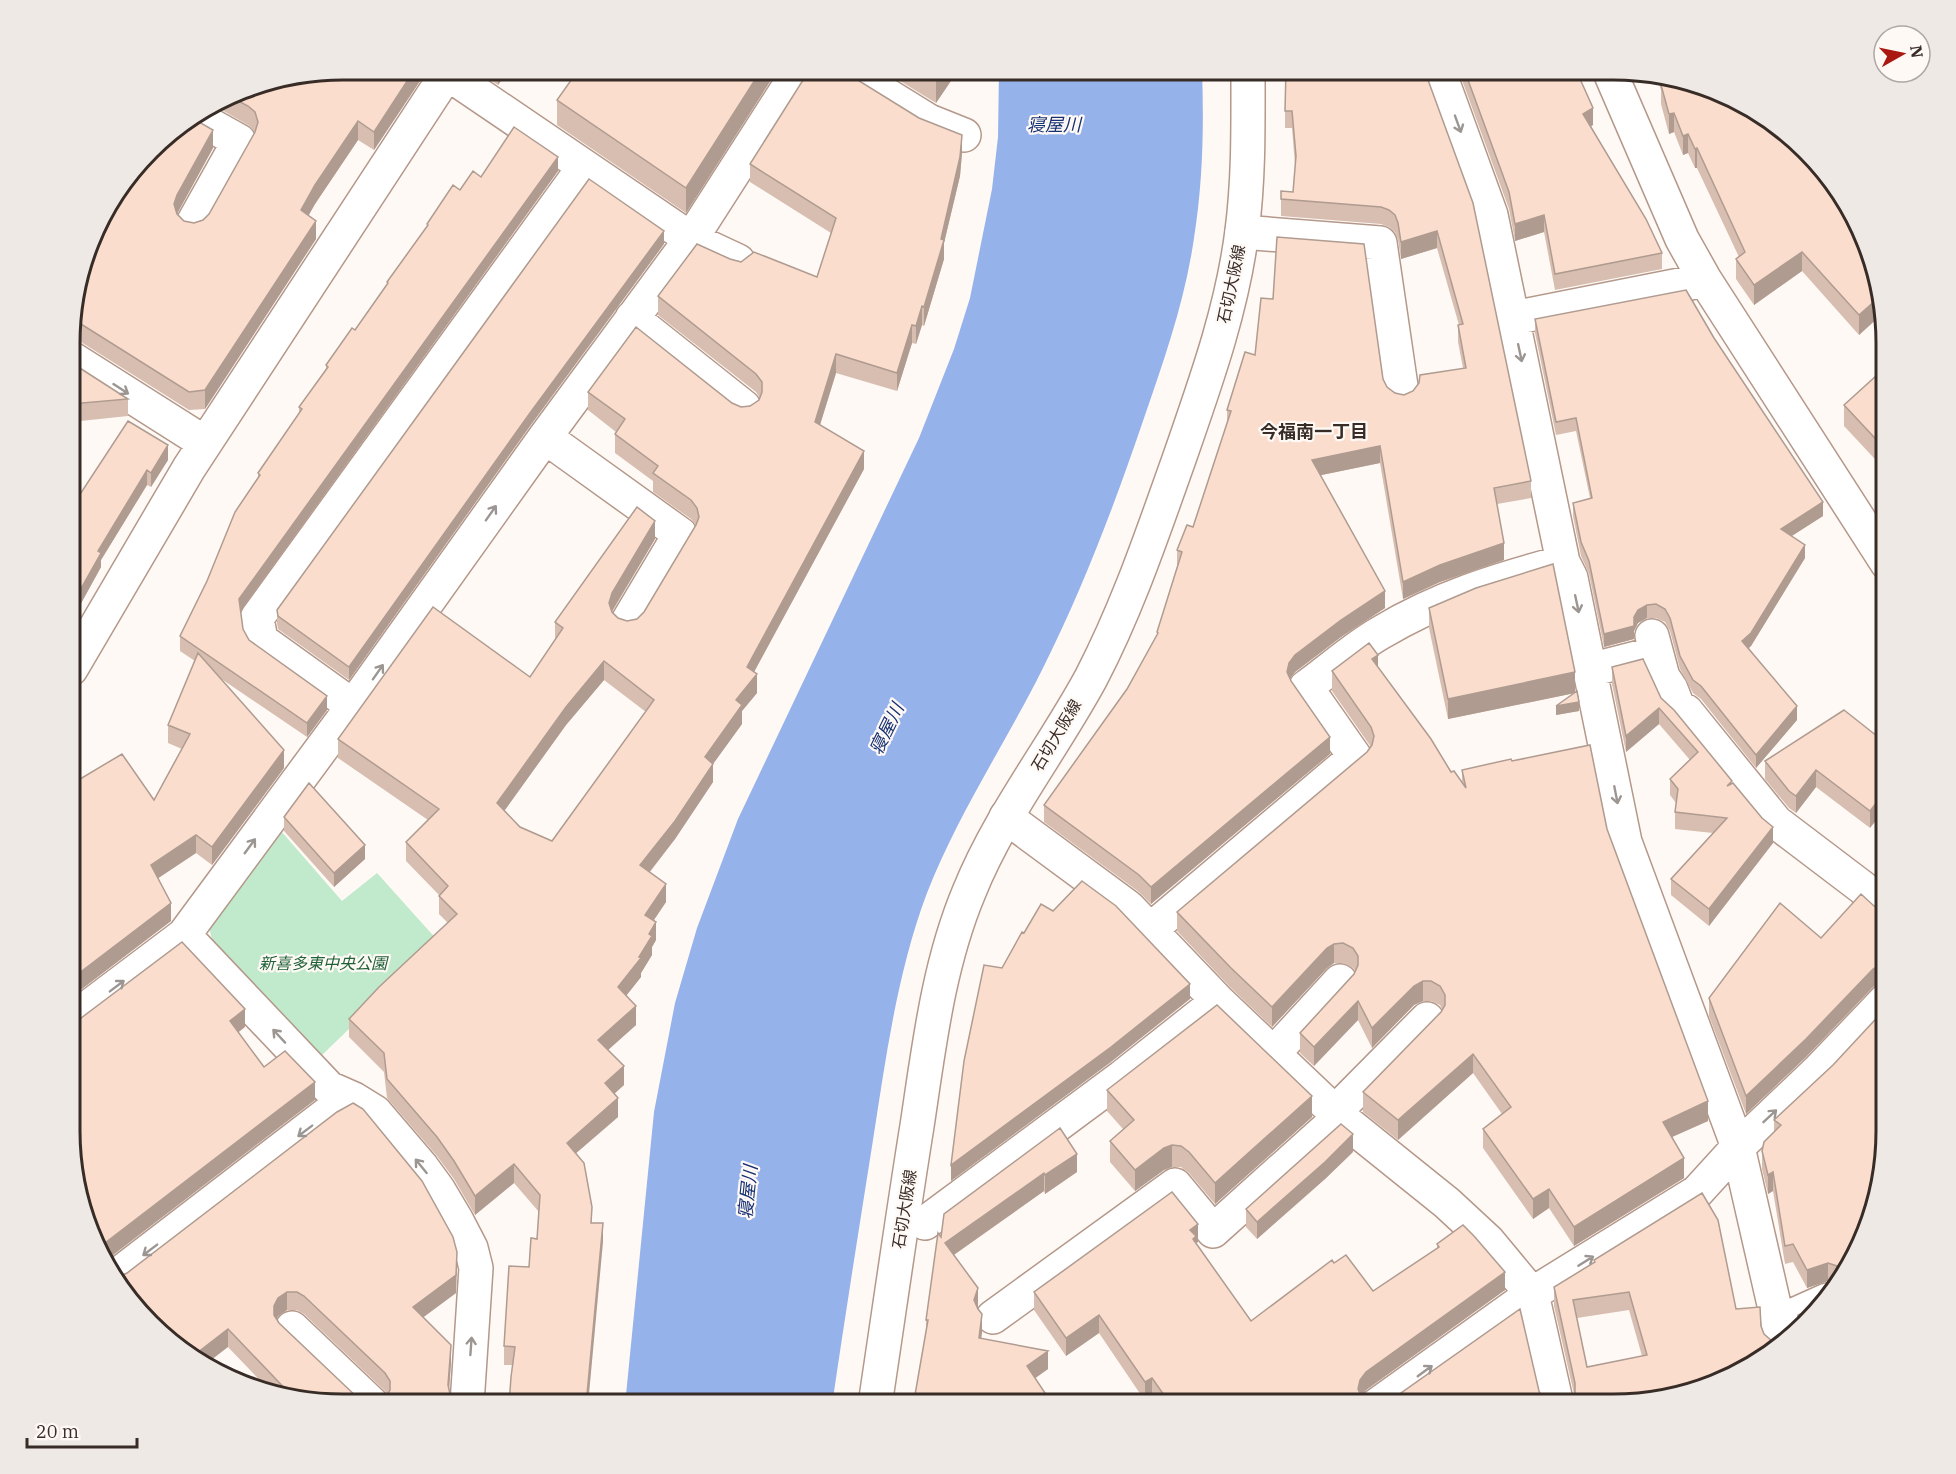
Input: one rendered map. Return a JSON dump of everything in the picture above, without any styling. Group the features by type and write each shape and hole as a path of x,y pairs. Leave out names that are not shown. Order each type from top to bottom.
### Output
{"street":[{"path":"80,644 205,443 440,80"},
{"path":"460,80 691,239 738,261"},
{"path":"80,1013 184,935 691,239 793,80"},
{"path":"863,80 928,121 964,135"},
{"name":"石切大阪線","path":"877,1394 926,1066 942,976 968,893 1006,817 1091,678 1127,600 1212,363 1235,277 1242,232 1248,167 1248,80"},
{"path":"1442,80 1491,215 1563,562 1571,578 1625,842 1738,1147 1779,1332 1795,1321"},
{"path":"1613,80 1682,239 1705,280 1876,546"},
{"path":"193,223 238,141 202,120"},
{"path":"353,706 261,640 257,618 584,167"},
{"path":"1242,232 1380,243 1402,393"},
{"path":"1513,318 1705,280"},
{"path":"632,318 744,407"},
{"path":"80,364 205,443"},
{"path":"545,437 680,534 628,621"},
{"path":"1150,930 1355,757 1306,687 1379,634 1429,606 1484,585 1563,562"},
{"path":"1590,670 1654,644 1663,677 1678,707 1686,711 1776,822 1876,899"},
{"path":"1006,817 1128,907 1218,1001 1337,1115 1447,1203 1488,1241 1532,1294 1555,1394"},
{"path":"184,935 328,1088 354,1099 375,1112 438,1189 471,1248 476,1268 468,1394"},
{"path":"1273,1054 1340,981"},
{"path":"925,1223 1122,1077 1218,1001"},
{"path":"1392,1394 1532,1294 1697,1192 1738,1147 1819,1070 1876,1011"},
{"path":"993,1317 1175,1185 1213,1231 1337,1115 1427,1019"},
{"path":"121,1272 327,1114 354,1099"},
{"path":"292,1328 361,1394"}],"green space":[{"name":"新喜多東中央公園","path":"281,831 342,901 377,873 439,942 320,1057 263,994 213,944 209,927"}],"water":[{"name":"寝屋川","path":"999,80 1202,80 1203,133 1197,217 1190,261 1166,353 1132,453 1085,577 1043,668 953,835 927,893 917,923 900,984 888,1046 834,1394 626,1394 654,1112 675,1003 697,928 738,819 919,438 954,349 970,298 992,189 998,137"}],"building":[{"path":"408,80 374,132 358,121 301,210 316,221 205,390 189,392 80,324 88,274 107,226 134,182 169,145 199,122 213,130 174,204 177,214 184,221 194,223 203,220 209,214 255,132 258,122 255,112 239,101 274,88 308,82"},
{"path":"571,80 755,80 686,188 557,100"},
{"path":"803,80 858,80 919,118 962,135 960,157 941,239 944,240 924,307 922,306 916,326 912,325 897,373 836,354 815,422 864,451 747,667 757,674 736,700 742,705 705,757 713,764 675,821 640,865 666,884 645,915 656,922 649,934 652,936 639,957 641,958 618,987 636,1006 598,1040 624,1066 605,1083 618,1098 567,1143 584,1163 592,1207 591,1223 603,1223 587,1394 510,1394 515,1347 504,1346 509,1266 529,1267 531,1238 537,1239 540,1195 514,1164 475,1196 437,1137 387,1079 384,1053 349,1019 379,987 457,914 439,896 448,886 406,842 439,809 338,739 433,607 530,677 563,628 555,622 637,507 655,521 612,593 609,603 612,612 618,618 627,621 637,619 644,612 696,525 699,517 697,508 691,500 653,473 658,466 615,434 625,419 588,392 636,327 732,403 741,407 750,406 759,400 762,382 756,374 658,296 697,244 741,262 754,252 817,277 836,218 750,164","holes":["604,661 654,700 552,841 520,827 497,803 566,707"]},
{"path":"1286,80 1428,80 1473,203 1531,481 1494,488 1504,543 1440,565 1403,582 1380,446 1312,460 1385,591 1341,620 1295,655 1289,663 1287,672 1291,681 1330,737 1151,887 1139,875 1044,805 1127,689 1158,633 1182,552 1177,550 1187,525 1193,527 1231,411 1227,410 1245,352 1255,355 1261,298 1273,299 1277,237 1364,244 1383,379 1387,387 1395,393 1404,395 1413,391 1419,383 1420,375 1466,368 1458,325 1463,324 1437,231 1401,242 1395,215 1381,207 1281,199 1281,191 1293,192 1296,156 1292,111 1285,111"},
{"path":"1468,80 1580,80 1593,108 1583,114 1646,219 1662,253 1555,274 1544,215 1515,224 1509,192"},
{"path":"1661,85 1698,93 1745,115 1774,134 1811,169 1832,196 1849,226 1863,258 1873,303 1859,315 1802,252 1754,285 1736,259 1745,252 1697,148 1695,149 1688,134 1683,136 1674,113 1669,114"},
{"path":"514,127 558,157 239,599 243,629 249,640 327,696 307,723 180,636 207,581 235,512 260,475 258,473 302,409 299,407 328,367 326,365 352,328 355,330 453,185 460,190 473,171 481,177"},
{"path":"589,179 664,231 530,413 349,667 278,616 277,610"},
{"path":"1686,290 1714,338 1823,502 1781,529 1805,545 1751,633 1742,641 1797,706 1756,755 1701,686 1693,680 1680,656 1670,618 1665,609 1656,604 1647,605 1638,610 1634,617 1634,626 1604,634 1589,561 1581,542 1573,503 1592,498 1576,418 1556,422 1535,319"},
{"path":"80,368 128,399 80,403"},
{"path":"1876,376 1876,439 1844,405"},
{"path":"128,421 168,445 151,473 147,470 98,551 101,553 80,590 80,494"},
{"path":"1553,564 1575,672 1448,699 1429,608 1476,588"},
{"path":"1369,643 1378,655 1372,659 1431,739 1451,772 1454,771 1466,788 1462,770 1590,745 1607,829 1708,1101 1663,1122 1684,1158 1574,1227 1549,1189 1533,1199 1483,1129 1511,1107 1473,1054 1398,1120 1363,1092 1441,1012 1445,1005 1445,995 1440,986 1431,981 1423,981 1414,986 1372,1028 1358,1001 1314,1047 1300,1033 1354,974 1358,965 1358,956 1353,948 1343,943 1327,948 1272,1007 1177,912 1367,752 1372,745 1374,736 1371,727 1332,671"},
{"path":"198,653 284,750 212,847 196,835 151,865 171,903 80,972 80,779 122,754 154,800 190,734 168,725"},
{"path":"1643,659 1661,698 1674,710 1732,781 1727,786 1733,783 1762,818 1773,827 1709,909 1671,879 1727,818 1675,812 1678,789 1670,779 1698,752 1659,708 1626,736 1612,667"},
{"path":"1577,691 1579,702 1556,706"},
{"path":"1844,710 1876,735 1876,803 1870,811 1816,770 1796,796 1789,791 1765,761"},
{"path":"309,783 365,845 334,873 284,817"},
{"path":"1082,881 1116,906 1190,984 1111,1047 951,1165 964,1061 984,965 1002,968 1041,904 1053,911"},
{"path":"1861,894 1876,907 1876,967 1746,1096 1709,998 1780,903 1821,938"},
{"path":"182,942 245,1009 230,1021 264,1067 285,1051 315,1082 105,1243 88,1200 80,1149 81,1018"},
{"path":"1217,1005 1312,1096 1215,1183 1189,1152 1181,1146 1172,1145 1164,1148 1135,1170 1110,1141 1134,1120 1107,1090"},
{"path":"1876,1019 1876,1149 1868,1200 1849,1248 1838,1268 1828,1263 1807,1270 1793,1244 1785,1246 1773,1172 1768,1175 1762,1151 1764,1142 1781,1125 1774,1120 1833,1065"},
{"path":"353,1103 363,1109 422,1181 453,1237 457,1252 456,1275 413,1307 451,1345 448,1385 450,1394 388,1394 390,1381 385,1373 297,1292 287,1292 278,1298 274,1306 274,1315 279,1323 354,1394 325,1394 284,1388 228,1329 199,1352 182,1340 134,1292 122,1275 337,1112"},
{"path":"1341,1124 1353,1134 1257,1222 1246,1209"},
{"path":"1060,1128 1077,1154 1045,1175 1044,1173 945,1243 978,1288 974,1300 982,1314 979,1338 1048,1351 1027,1366 1046,1394 915,1394 928,1320 926,1320 938,1233 941,1237 944,1214"},
{"path":"1172,1192 1198,1224 1190,1230 1196,1236 1193,1239 1251,1321 1332,1260 1334,1263 1346,1255 1373,1291 1439,1247 1437,1244 1463,1225 1505,1272 1366,1372 1360,1380 1358,1389 1360,1394 1163,1394 1152,1378 1145,1382 1099,1315 1066,1338 1034,1292"},
{"path":"1702,1193 1718,1220 1736,1309 1760,1307 1761,1326 1764,1334 1773,1341 1730,1367 1682,1386 1631,1394 1574,1394 1575,1383 1554,1287 1595,1262 1594,1260","holes":["1629,1292 1647,1355 1587,1367 1573,1300"]},
{"path":"1520,1309 1540,1394 1399,1394"}],"district":[{"name":"今福南一丁目","path":"1314,432"}]}
